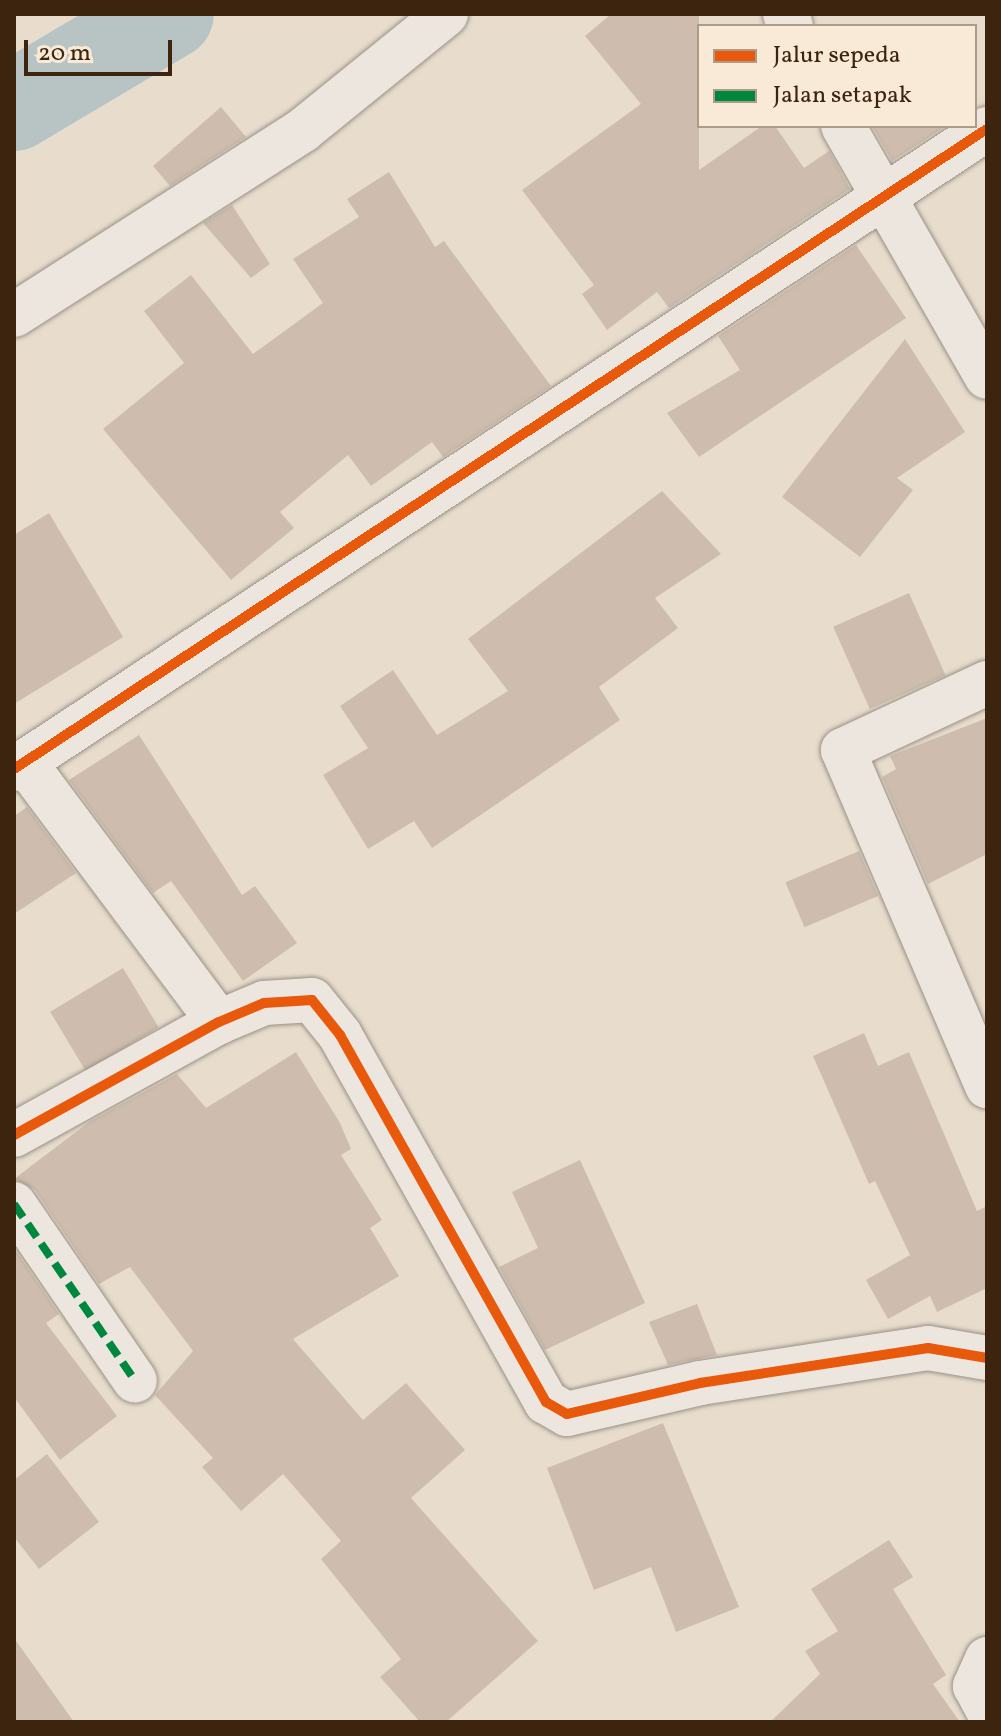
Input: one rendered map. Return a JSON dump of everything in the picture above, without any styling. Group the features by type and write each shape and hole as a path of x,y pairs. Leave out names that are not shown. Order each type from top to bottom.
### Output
{"street":[{"path":"14,315 303,130 446,14"},
{"path":"844,128 881,200 987,377"},
{"path":"219,1022 20,766 987,129"},
{"path":"987,683 843,750 987,1086"},
{"path":"14,1135 219,1022 264,1003 312,1000 340,1035 546,1402 567,1414 700,1383 928,1348 987,1358"},
{"path":"14,1204 135,1381"},
{"path":"987,1659 975,1686 987,1709"}],"building":[{"path":"611,14 699,14 699,170 759,128 776,128 804,168 829,151 850,189 669,308 657,292 607,330 582,294 594,285 522,190 641,104 585,36"},
{"path":"221,107 246,137 170,186 153,166"},
{"path":"873,128 943,128 892,161"},
{"path":"389,172 435,247 444,241 551,386 443,457 432,442 371,486 348,455 280,512 294,528 231,580 103,429 184,363 144,311 191,275 253,354 323,303 293,259 359,217 347,199"},
{"path":"232,205 270,264 251,278 203,223"},
{"path":"856,245 906,318 699,457 667,413 740,370 718,336"},
{"path":"905,339 965,432 897,478 913,490 860,557 782,497"},
{"path":"662,491 721,554 655,598 678,628 599,687 620,720 432,848 414,821 368,849 323,775 368,748 340,706 393,670 437,735 508,691 468,639"},
{"path":"49,513 123,637 14,704 14,535"},
{"path":"909,593 946,675 870,709 833,627"},
{"path":"987,718 987,854 928,884 882,777 896,769 890,756"},
{"path":"139,735 242,895 255,886 297,943 243,981 171,881 153,893 69,780"},
{"path":"27,807 76,873 14,914 14,816"},
{"path":"859,851 878,896 805,927 785,882"},
{"path":"123,968 159,1027 86,1071 50,1012"},
{"path":"864,1033 878,1066 909,1052 977,1211 987,1206 987,1288 937,1312 930,1296 888,1319 866,1280 910,1255 875,1181 869,1184 813,1056"},
{"path":"296,1052 340,1123 351,1149 341,1155 382,1220 370,1228 399,1276 293,1339 363,1420 406,1383 465,1450 411,1498 538,1641 446,1722 420,1722 380,1677 401,1659 321,1559 341,1541 283,1474 241,1511 202,1467 213,1458 155,1395 193,1351 130,1267 99,1284 35,1190 14,1179 89,1122 177,1074 206,1108"},
{"path":"580,1160 645,1303 545,1350 499,1267 538,1248 512,1192"},
{"path":"14,1248 59,1314 46,1323 117,1416 60,1460 14,1397"},
{"path":"697,1304 717,1355 668,1365 649,1322"},
{"path":"663,1423 739,1607 676,1632 651,1567 594,1590 547,1468"},
{"path":"47,1454 99,1522 39,1569 14,1537 14,1480"},
{"path":"889,1540 913,1577 893,1589 946,1675 933,1684 960,1722 770,1722 820,1674 805,1651 838,1631 811,1589"},
{"path":"14,1638 74,1722 14,1722"}],"waterway":[{"path":"14,106 169,14"}],"marked path":[{"path":"14,1204 135,1381"}],"cycle path":[{"path":"14,769 987,129"},
{"path":"14,1135 219,1022 264,1003 312,1000 340,1035 546,1402 567,1414 700,1383 928,1348 987,1358"}]}
